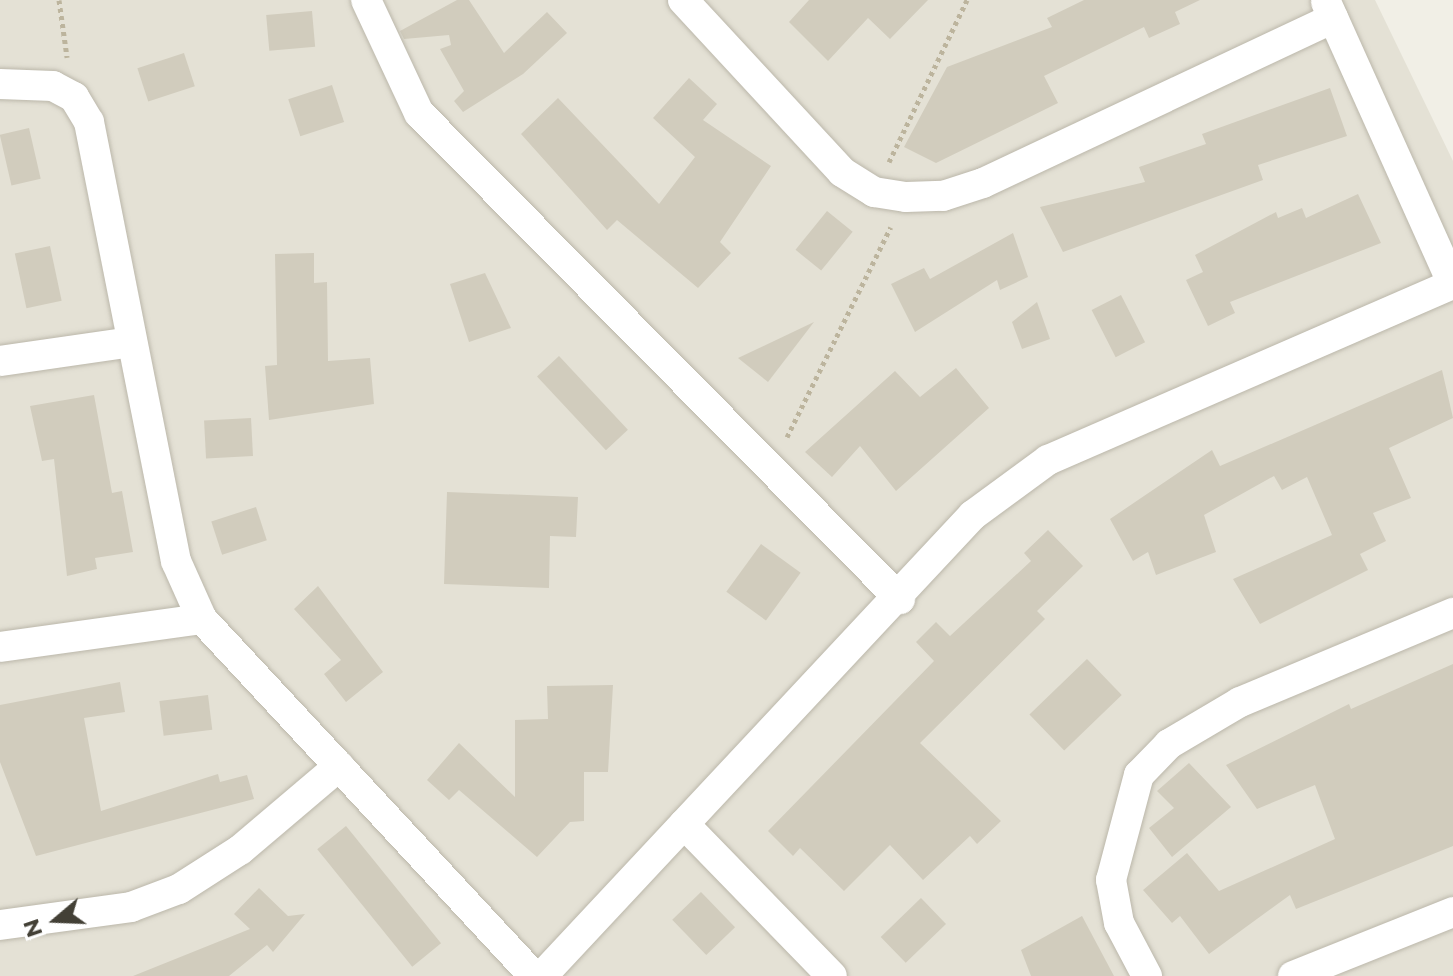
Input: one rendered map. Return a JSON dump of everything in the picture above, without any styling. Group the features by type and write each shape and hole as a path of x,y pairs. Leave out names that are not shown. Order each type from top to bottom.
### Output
{"street":[{"path":"366,0 419,113 900,599"},
{"path":"542,976 900,599 973,515 1048,460 1453,284 1329,9 983,183 943,196 906,197 874,192 842,172 683,0"},
{"path":"0,84 26,80 74,97 89,122 176,561 202,619 534,976"},
{"path":"0,361 132,342"},
{"path":"1147,976 1119,923 1111,880 1139,775 1169,744 1240,702 1453,613"},
{"path":"0,647 202,619"},
{"path":"0,925 131,907 179,889 240,850 339,766"},
{"path":"684,824 832,976"},
{"path":"1293,976 1453,914"}],"path":[{"path":"59,0 74,97"},
{"path":"874,192 967,0"},
{"path":"771,468 906,197"}],"shaded area":[{"path":"0,0 1375,0 1453,161 1453,976 0,976"}],"building":[{"path":"457,0 469,0 504,53 547,12 567,33 523,74 463,112 454,101 464,91 440,49 451,45 449,35 404,39 400,31"},
{"path":"809,0 928,0 890,39 868,18 828,61 789,22"},
{"path":"1084,0 1200,0 1175,12 1180,24 1149,38 1144,27 1044,76 1058,103 936,163 904,147 947,67 1052,27 1047,18"},
{"path":"312,11 315,47 269,51 266,15"},
{"path":"184,53 195,86 148,101 137,68"},
{"path":"689,78 717,104 703,120 771,166 720,242 731,253 698,288 617,220 607,230 521,134 558,98 659,204 695,157 653,118"},
{"path":"332,85 344,122 300,136 288,99"},
{"path":"1330,88 1347,136 1258,165 1263,180 1063,252 1040,207 1145,182 1139,167 1206,144 1202,134"},
{"path":"29,128 41,179 11,185 0,135"},
{"path":"1358,194 1381,243 1230,302 1235,313 1208,326 1186,280 1203,272 1195,255 1276,212 1278,218 1302,208 1306,218"},
{"path":"827,211 853,232 821,271 796,250"},
{"path":"1013,233 1028,277 1000,290 997,280 915,332 891,284 924,268 930,279"},
{"path":"50,246 62,301 26,308 15,253"},
{"path":"314,253 314,283 327,282 328,361 370,358 374,404 269,420 265,366 277,365 275,254"},
{"path":"485,273 511,328 469,342 450,284"},
{"path":"1121,295 1145,342 1116,357 1092,310"},
{"path":"1037,302 1050,339 1022,349 1012,322"},
{"path":"814,322 768,382 738,358"},
{"path":"559,356 628,430 606,450 537,376"},
{"path":"956,368 989,408 896,491 860,446 832,477 805,452 895,371 920,397"},
{"path":"1442,370 1453,418 1389,448 1411,498 1373,513 1386,541 1360,554 1368,570 1260,624 1233,579 1332,535 1307,477 1282,490 1274,476 1204,515 1216,552 1156,575 1148,552 1133,561 1110,519 1212,450 1220,466"},
{"path":"94,395 112,493 122,491 133,552 95,558 97,569 67,576 54,459 42,461 30,406"},
{"path":"251,418 253,456 206,458 204,420"},
{"path":"447,492 578,497 576,537 550,536 549,588 444,584"},
{"path":"256,507 267,540 222,555 211,522"},
{"path":"1048,530 1083,566 1037,611 1045,619 920,743 1001,821 977,844 970,836 923,880 890,845 844,891 800,848 793,856 768,831 934,661 916,642 936,622 950,636 1031,561 1024,553"},
{"path":"761,544 801,573 766,621 726,592"},
{"path":"318,586 383,672 346,702 324,674 341,660 294,609"},
{"path":"1087,659 1122,695 1064,751 1029,715"},
{"path":"1453,664 1453,846 1296,909 1290,895 1209,954 1180,916 1172,923 1143,890 1187,853 1219,891 1335,839 1315,785 1257,809 1226,765 1349,704 1351,709"},
{"path":"120,682 125,712 84,718 101,811 218,774 220,782 247,775 254,799 36,856 0,762 0,705"},
{"path":"613,685 608,772 584,772 584,821 570,822 537,857 459,790 449,800 427,780 459,743 515,797 515,720 548,719 547,686"},
{"path":"208,695 212,730 164,736 159,701"},
{"path":"1189,763 1231,807 1172,857 1149,828 1174,808 1157,791"},
{"path":"346,826 441,943 412,967 317,849"},
{"path":"259,888 288,916 305,914 273,952 267,945 229,976 133,976 250,929 234,914"},
{"path":"701,892 735,927 706,955 672,920"},
{"path":"921,898 946,924 906,963 881,937"},
{"path":"1082,916 1114,976 1031,976 1021,950"}]}
